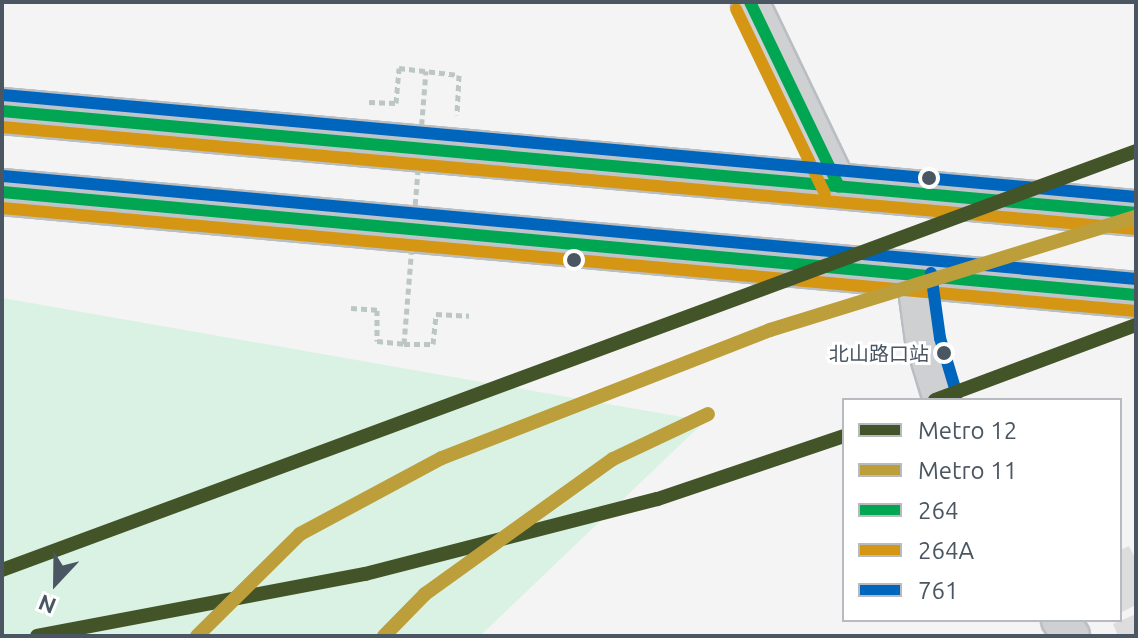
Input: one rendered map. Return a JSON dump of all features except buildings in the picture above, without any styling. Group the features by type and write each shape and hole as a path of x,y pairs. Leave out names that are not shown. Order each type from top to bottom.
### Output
{"highway":[{"path":"2,111 1136,213"},
{"path":"2,192 1136,295"}],"street":[{"path":"750,2 839,187"},
{"path":"915,275 924,341 941,398"}],"path":[{"path":"369,102 396,103 399,68 459,75 456,115 472,117"},
{"path":"404,344 426,71"},
{"path":"351,308 377,310 377,341 404,344 433,344 436,314 469,316"}],"green space":[{"path":"2,298 705,421 480,636 2,636"}],"metro line":[{"name":"12","path":"2,570 1136,151"},
{"name":"11","path":"197,636 300,534 442,458 770,330 1136,217"},
{"name":"12","path":"940,398 1136,325"},
{"name":"11","path":"384,636 425,594 613,459 708,414"},
{"name":"12","path":"37,636 365,574 658,499 842,437"}],"transit line":[{"name":"264","path":"750,2 839,187"},
{"name":"264A","path":"736,9 825,194"},
{"name":"761","path":"3,95 1136,197"},
{"name":"264","path":"2,111 1136,213"},
{"name":"264A","path":"2,127 1135,229"},
{"name":"761","path":"3,176 1136,279"},
{"name":"264","path":"2,192 1136,295"},
{"name":"264A","path":"2,208 1135,311"},
{"name":"761","path":"931,273 940,338 957,395"}],"place":[{"name":"北山路口站","path":"944,353"}]}
